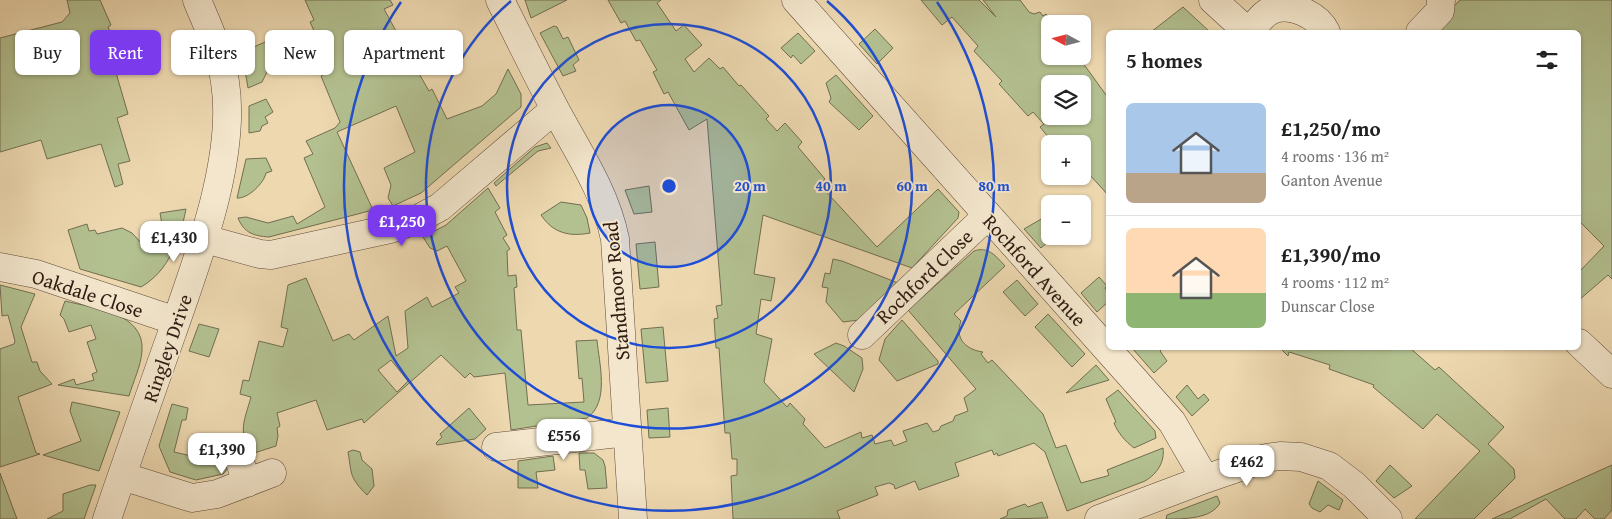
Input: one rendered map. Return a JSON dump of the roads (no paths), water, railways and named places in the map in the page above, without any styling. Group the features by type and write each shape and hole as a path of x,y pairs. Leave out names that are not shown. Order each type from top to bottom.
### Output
{"street":[{"name":"Ringley Drive","path":"107,519 205,239 223,153 226,84 220,58 197,0"},
{"name":"Standmoor Road","path":"500,0 555,109 600,190 610,214 615,239 633,519"},
{"name":"Rochford Avenue","path":"796,0 1106,349"},
{"path":"1213,0 1246,30"},
{"path":"1422,30 1440,11 1441,0"},
{"path":"1250,30 1266,13 1274,9 1284,8 1307,13 1318,20 1325,30"},
{"path":"205,239 260,254 271,254 390,229 418,220 440,207 555,109"},
{"name":"Rochford Close","path":"862,335 987,216"},
{"name":"Oakdale Close","path":"0,267 36,274 176,322"},
{"path":"1581,345 1612,374"},
{"name":"Rochford Avenue","path":"1107,350 1172,422 1205,479"},
{"path":"496,448 627,432"},
{"path":"122,476 192,498 217,494 259,478 237,453"},
{"path":"1099,519 1205,479 1272,457 1301,457 1320,462 1337,471 1388,519"}]}
